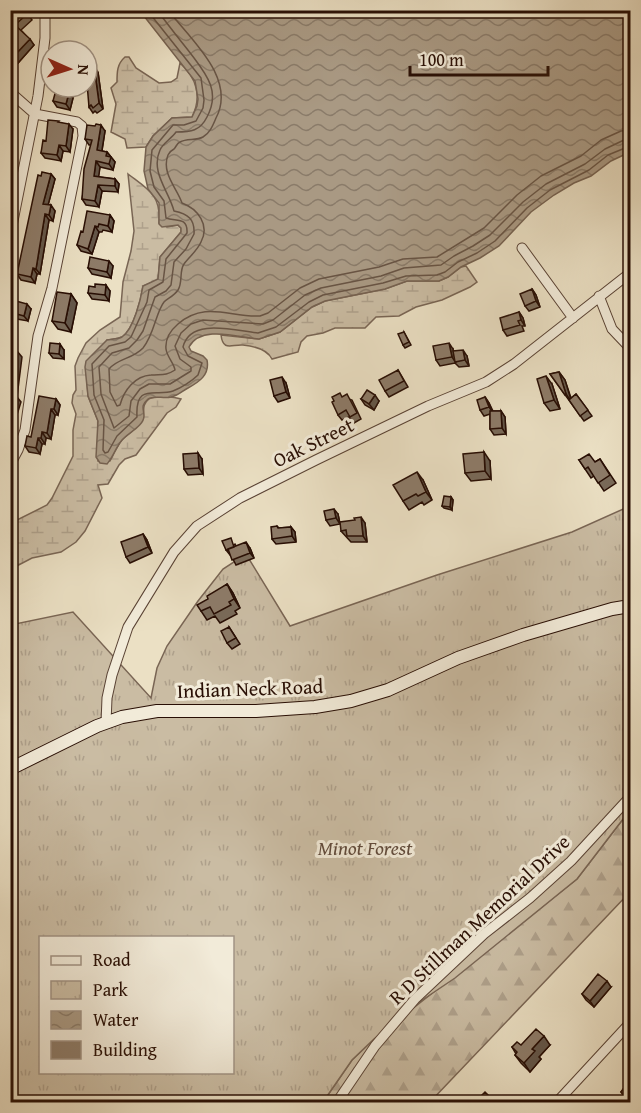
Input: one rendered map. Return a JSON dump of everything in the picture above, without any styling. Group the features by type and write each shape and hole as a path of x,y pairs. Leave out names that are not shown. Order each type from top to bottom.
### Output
{"street":[{"path":"10,236 35,114 45,38 45,10"},
{"path":"10,92 35,114 76,121 82,126 83,136 52,288 38,336 25,430 10,465"},
{"path":"522,248 573,318"},
{"name":"Oak Street","path":"106,723 107,698 112,675 128,627 174,552 197,526 240,498 316,460 428,406 486,382 514,364 630,273"},
{"path":"599,296 612,329 630,348"},
{"name":"Indian Neck Road","path":"10,769 106,723 131,715 157,711 256,711 321,706 351,701 387,690 458,658 523,635 612,609 630,606"},
{"name":"R D Stillman Memorial Drive","path":"338,1102 375,1046 415,999 483,934 530,898 571,861 630,797"},
{"path":"557,1102 630,1023"}],"green space":[{"path":"125,57 129,57 136,68 159,83 171,82 177,78 180,63 194,81 196,88 197,102 192,117 172,118 153,136 146,147 127,148 125,139 111,132 116,104 111,88 117,82 119,65"},
{"path":"128,174 148,189 156,199 159,223 167,227 178,225 181,232 160,257 158,280 143,286 130,327 122,337 107,340 87,382 88,396 98,421 98,461 110,461 122,440 142,420 145,404 149,399 170,397 181,399 176,407 167,413 136,455 125,459 119,465 108,484 98,485 102,498 85,531 76,542 61,552 32,558 11,569 11,523 47,505 73,456 73,430 76,414 72,403 76,390 75,366 78,358 86,343 100,330 120,317 123,282 134,231"},
{"path":"466,266 477,282 470,287 442,300 416,307 399,316 376,317 365,328 335,328 307,336 301,342 298,352 272,359 259,349 243,345 229,346 222,340 221,335 259,339 280,332 312,307 325,301 385,289 407,281 439,281"},
{"name":"Minot Forest","path":"630,506 630,810 577,879 455,978 412,1007 374,1039 352,1060 323,1102 11,1102 10,625 73,612 151,698 157,668 167,646 223,569 246,554 290,626 437,575 572,532"},
{"path":"630,810 630,892 430,1102 323,1102 352,1060 374,1039 577,879"}],"water":[{"path":"140,11 630,11 630,152 554,195 531,212 499,246 439,281 407,281 385,289 325,301 312,307 280,332 259,339 211,334 195,340 189,347 191,351 207,360 207,370 203,377 176,396 148,399 143,406 144,416 141,423 122,440 107,464 100,463 96,457 98,421 88,396 86,361 107,340 120,338 126,333 136,313 143,286 158,279 160,257 181,232 178,225 162,227 159,224 159,203 148,189 144,171 146,147 153,136 172,118 192,117 198,99 195,81"}],"building":[{"path":"11,10 25,10 27,14 15,25 30,39 13,57 10,53 10,19 14,14"},
{"path":"54,99 67,99 66,104 53,101"},
{"path":"88,99 98,99 99,103 93,108 91,105 89,107"},
{"path":"48,120 69,124 66,146 59,145 57,155 41,153 43,140 46,141"},
{"path":"96,124 101,125 97,150 107,152 106,156 111,157 109,164 96,161 94,176 115,179 115,186 98,185 95,201 82,199 84,169 92,140 85,139 87,125 95,126"},
{"path":"42,172 51,174 43,204 51,205 49,215 45,214 36,269 33,268 31,277 17,274 38,175 41,176"},
{"path":"87,211 110,215 108,226 99,224 98,227 95,226 88,249 77,245 81,231 83,232"},
{"path":"90,257 109,261 107,272 88,268"},
{"path":"95,284 106,285 105,295 88,293 89,286 95,287"},
{"path":"532,289 536,301 525,306 520,294"},
{"path":"57,292 71,294 65,323 52,321"},
{"path":"16,301 27,304 24,316 13,313"},
{"path":"519,312 520,325 503,330 500,318"},
{"path":"404,332 409,342 403,345 398,334"},
{"path":"50,343 60,344 59,354 49,353"},
{"path":"449,343 452,357 436,360 433,346"},
{"path":"10,350 17,351 13,395 17,396 10,417"},
{"path":"463,350 465,360 455,362 453,351"},
{"path":"398,370 404,381 385,391 379,380"},
{"path":"559,372 566,394 565,395 550,374"},
{"path":"546,376 554,400 544,403 537,379"},
{"path":"282,377 286,392 274,396 270,380"},
{"path":"367,390 375,395 369,404 361,399"},
{"path":"340,393 342,397 347,394 357,413 350,417 346,410 338,415 332,397"},
{"path":"576,394 588,410 580,416 569,400"},
{"path":"39,396 56,399 54,409 51,409 47,433 42,432 36,448 25,446 27,436 31,437"},
{"path":"485,397 489,407 480,410 477,400"},
{"path":"490,411 501,411 502,428 490,429"},
{"path":"484,452 485,471 465,473 463,454"},
{"path":"198,453 199,468 184,469 183,454"},
{"path":"589,454 595,462 600,459 610,475 598,483 588,467 585,469 579,460"},
{"path":"417,472 426,492 403,501 393,485"},
{"path":"444,496 451,497 450,507 442,506"},
{"path":"334,509 336,518 326,520 324,511"},
{"path":"361,517 363,536 347,536 346,530 341,531 340,522"},
{"path":"277,526 278,528 291,527 292,536 272,539 271,527"},
{"path":"143,534 148,547 126,557 121,542"},
{"path":"231,538 234,547 226,550 222,541"},
{"path":"246,542 250,553 232,560 228,549"},
{"path":"227,584 234,599 229,602 231,605 214,614 210,607 201,611 197,605"},
{"path":"229,627 236,638 227,643 221,631"},
{"path":"598,974 607,981 590,1001 582,994"},
{"path":"536,1029 544,1036 532,1049 535,1051 524,1063 515,1055 517,1052 512,1047 517,1042 521,1045"},
{"path":"630,1080 630,1096 628,1098 621,1092"},
{"path":"485,1092 493,1100 475,1102"}]}
